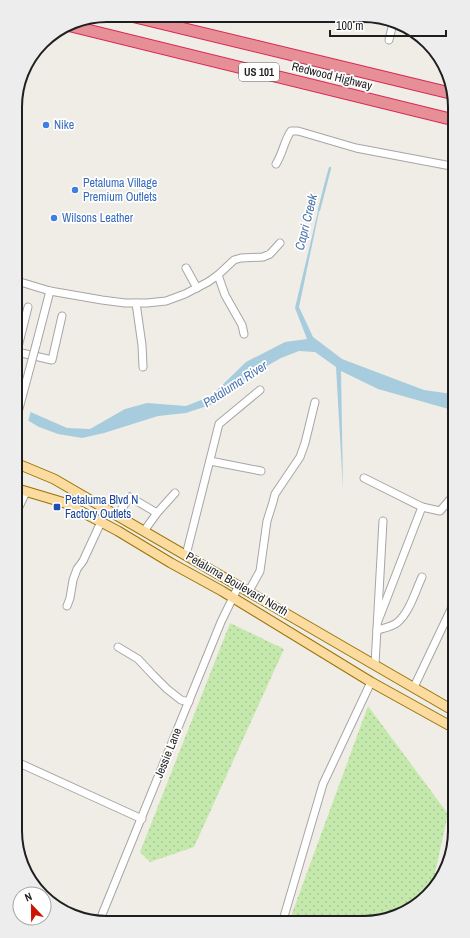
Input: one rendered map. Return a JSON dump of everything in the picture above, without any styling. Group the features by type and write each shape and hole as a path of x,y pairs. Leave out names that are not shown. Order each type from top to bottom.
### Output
{"highway":[{"name":"Redwood Highway","path":"156,22 446,92"},
{"name":"Redwood Highway","path":"77,28 448,118"}],"main road":[{"name":"Petaluma Boulevard North","path":"22,466 54,479 448,707"},
{"name":"Petaluma Boulevard North","path":"22,490 65,503 101,522 233,598 371,682 448,725"}],"street":[{"path":"389,40 392,28"},
{"path":"276,164 282,154 286,137 291,131 298,131 356,148 448,165"},
{"path":"22,283 50,291 102,300 136,303 166,301 197,288 218,275 234,260 241,258 263,257 270,254 280,243"},
{"path":"186,268 197,288"},
{"path":"218,275 225,295 242,324 244,334"},
{"path":"22,400 50,291"},
{"path":"136,303 142,345 143,367"},
{"path":"22,331 28,307"},
{"path":"22,352 52,360 62,316"},
{"path":"186,555 219,424 260,390"},
{"path":"249,591 260,571 267,521 272,502 275,494 300,457 315,402"},
{"path":"210,461 261,471"},
{"path":"364,478 422,507 440,511 448,502"},
{"path":"144,531 175,493"},
{"path":"117,515 130,497 157,514"},
{"path":"378,621 422,507"},
{"path":"375,664 383,521"},
{"path":"67,606 77,569 83,561 101,522"},
{"path":"377,630 388,628 398,622 409,607 422,577"},
{"name":"Jessie Lane","path":"102,916 221,622 239,585"},
{"path":"414,687 448,616"},
{"path":"118,648 138,659 167,689 181,700 189,702"},
{"path":"284,916 323,784 371,682"},
{"path":"22,764 142,819"}],"green space":[{"path":"230,623 284,649 194,847 150,862 140,852"},
{"path":"368,706 448,814 434,878 415,898 395,910 363,916 291,916"}],"water":[{"name":"Petaluma River","path":"328,169 299,307 313,337 342,359 424,390 448,393 448,409 378,389 341,371 343,489 336,367 315,352 299,351 281,358 256,372 216,403 186,413 158,416 104,433 82,438 58,434 39,427 22,417 22,408 67,428 90,429 125,409 147,403 186,406 211,396 246,362 285,342 307,339 295,308"}],"pier":[{"path":"22,406 31,410 28,422 22,419"}],"waterway":[{"name":"Capri Creek","path":"319,210 330,168"}],"place":[{"name":"Nike","path":"46,125"},
{"name":"Petaluma Village Premium Outlets","path":"75,190"},
{"name":"Wilsons Leather","path":"54,218"},
{"name":"Petaluma Blvd N Factory Outlets","path":"57,507"}]}
